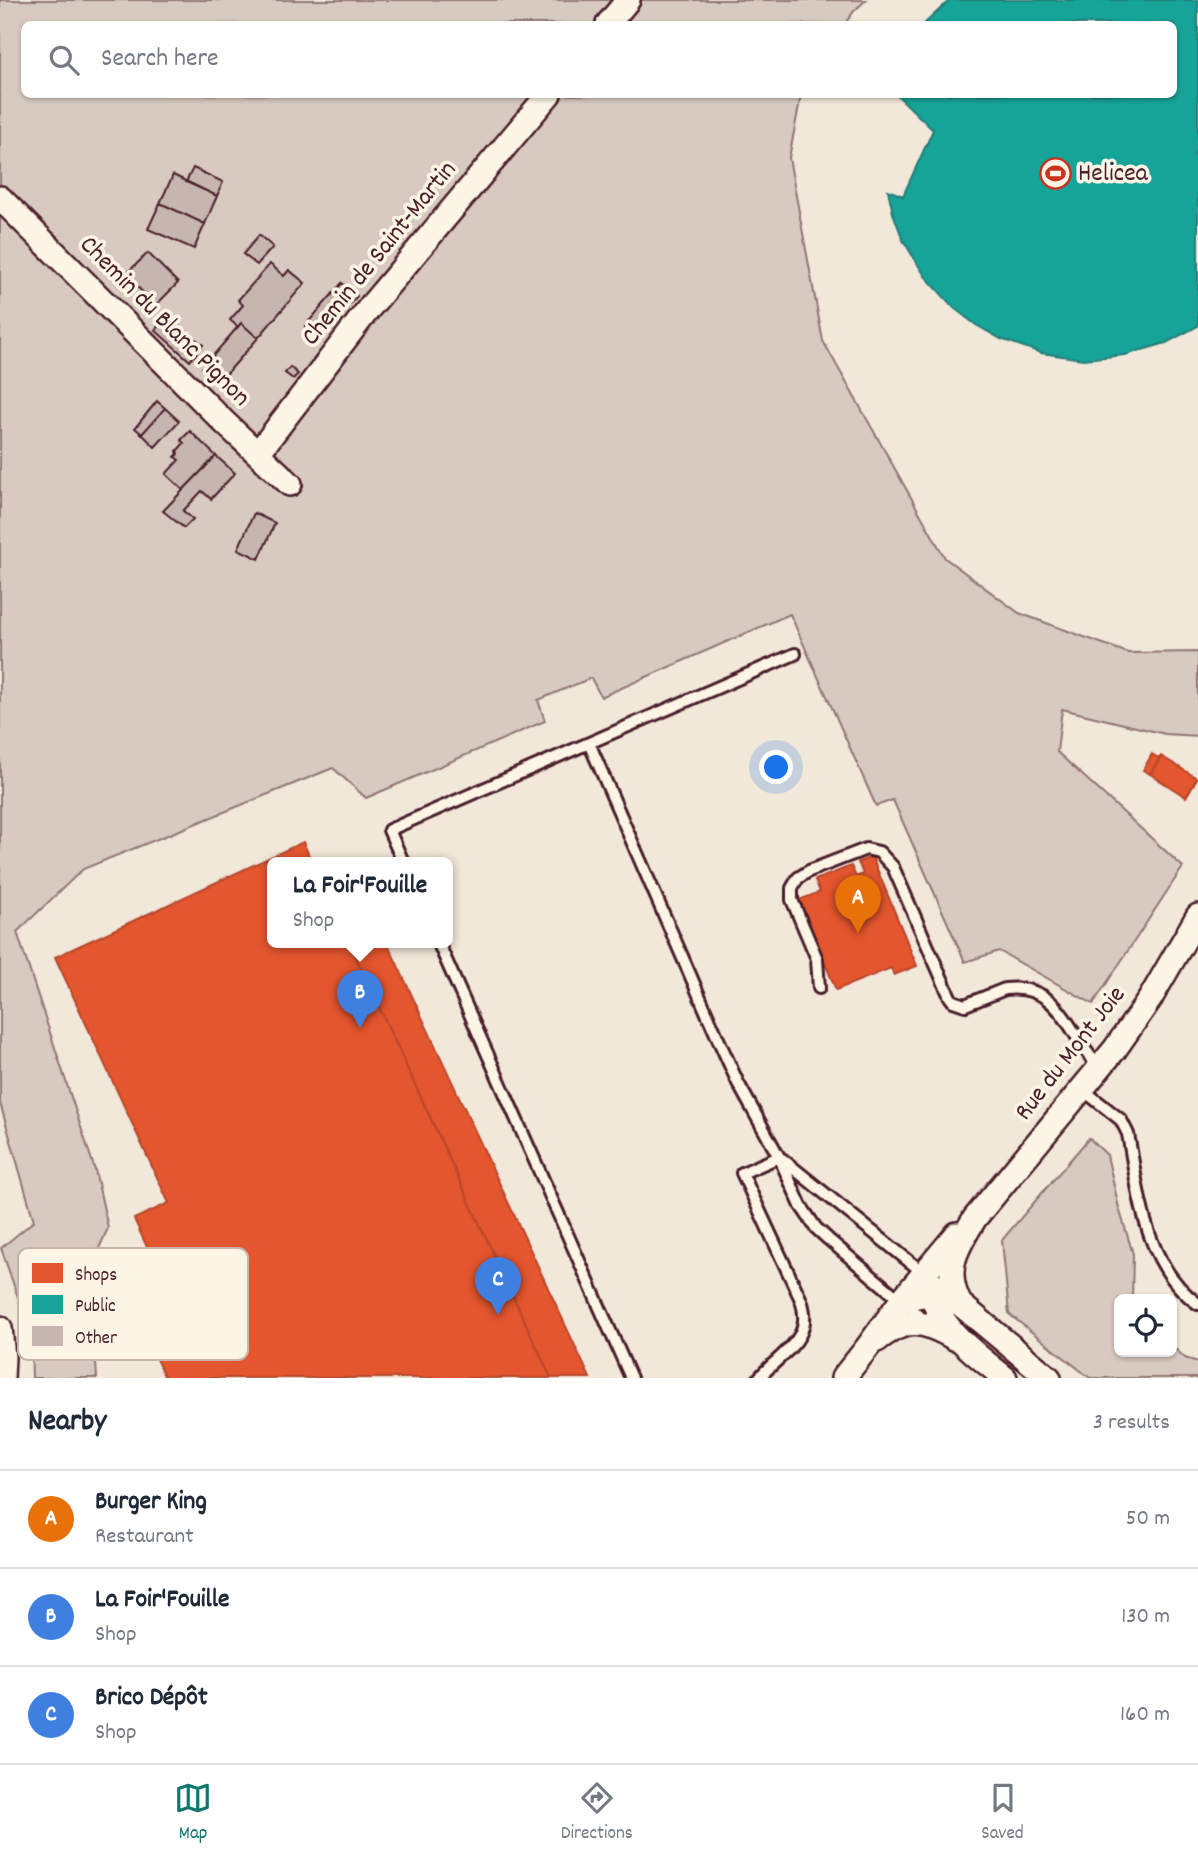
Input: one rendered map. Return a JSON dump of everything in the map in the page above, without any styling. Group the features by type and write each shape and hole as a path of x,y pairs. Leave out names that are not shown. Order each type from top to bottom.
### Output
{"street":[{"path":"610,21 628,0"},
{"name":"Chemin de Saint-Martin","path":"258,453 370,307 546,98"},
{"name":"Chemin du Blanc Pignon","path":"0,198 224,422 290,484"},
{"name":"Rue du Mont Joie","path":"960,1304 953,1285 952,1263 958,1244 975,1218 1099,1069 1150,999 1198,916"},
{"name":"Rue du Mont Joie","path":"929,1282 939,1255 975,1218"},
{"path":"843,1378 901,1301 917,1296 929,1282"},
{"path":"929,1282 960,1304 1049,1378"},
{"path":"929,1282 936,1308 943,1320 965,1345 1005,1378"},
{"path":"867,1348 891,1329 918,1323 930,1325 965,1345"},
{"path":"0,1328 2,1378"}],"lane":[{"path":"401,857 389,830 795,654"},
{"path":"589,743 738,1083 779,1157 801,1206 816,1228 930,1325"},
{"path":"819,988 817,959 792,900 792,888 803,874 861,850 870,849 884,855 893,867 953,1001 965,1005 1005,989 1021,988 1037,992 1056,1007 1099,1069"},
{"path":"442,948 631,1378"},
{"path":"1082,1089 1125,1125 1140,1202 1151,1238 1169,1273 1182,1290 1198,1304"},
{"path":"779,1157 929,1282"},
{"path":"759,1378 793,1346 799,1338 805,1319 796,1289 742,1173 779,1157"}],"shaded area":[{"path":"0,0 866,0 847,21 21,21 21,98 800,98 789,158 823,341 945,558 1019,613 1128,653 1198,652 1198,736 1165,734 1062,709 1057,752 1183,867 1093,1004 999,951 965,962 893,800 876,806 790,614 601,697 591,678 538,700 545,721 366,798 333,768 83,869 17,932 95,1170 108,1228 99,1248 18,1248 18,1297 1,1248 34,1221 0,1103"},
{"path":"1089,1138 1107,1155 1133,1254 1132,1294 1114,1294 1114,1357 1177,1357 1177,1351 1185,1358 1198,1362 1198,1378 1090,1378 1009,1314 1002,1240"},
{"path":"32,1360 96,1360 97,1378 32,1378"}],"building: Shops":[{"path":"1152,754 1160,759 1150,774 1143,770"},
{"path":"1161,756 1197,778 1186,797 1150,774"},
{"path":"303,842 310,857 271,857"},
{"path":"872,857 917,966 894,975 891,968 836,990 799,900 820,892 815,880 851,866 856,877 863,874 858,862"},
{"path":"267,859 267,948 352,948 551,1378 165,1378 156,1360 248,1360 248,1248 147,1248 134,1219 169,1203 55,957"},
{"path":"390,948 590,1378 551,1378 352,949"}],"building: Public":[{"name":"Helicea","path":"950,0 1198,0 1198,148 1194,155 1198,158 1198,326 1166,343 1125,355 1083,359 1041,353 1001,339 954,308 925,276 903,240 888,190 903,196 933,130 900,98 1177,98 1177,21 927,21"}],"building: Other":[{"path":"193,168 223,182 217,196 186,182"},
{"path":"173,175 217,196 205,224 160,203"},
{"path":"160,203 205,224 194,249 148,229"},
{"path":"259,235 273,247 257,265 243,254"},
{"path":"148,253 178,283 156,305 125,275"},
{"path":"270,264 284,276 289,270 305,283 258,338 241,323 238,327 230,320 243,305 238,300"},
{"path":"342,283 357,296 320,338 305,326"},
{"path":"167,316 203,345 190,361 155,330"},
{"path":"241,323 258,338 222,379 205,365"},
{"path":"205,365 222,379 219,382 202,368"},
{"path":"290,367 298,374 293,379 285,373"},
{"path":"157,401 165,408 142,434 135,428"},
{"path":"165,408 179,421 155,447 142,434"},
{"path":"190,431 216,456 183,490 166,474 179,460 175,457 184,443 181,440"},
{"path":"216,456 235,473 211,499 202,491 183,511 193,519 184,528 163,511"},
{"path":"254,513 275,523 259,559 238,549"}],"place":[{"name":"Helicea","path":"1055,174"},
{"name":"Burger King","path":"858,933"},
{"name":"La Foir'Fouille","path":"360,1028"},
{"name":"Brico Dépôt","path":"498,1315"}]}
